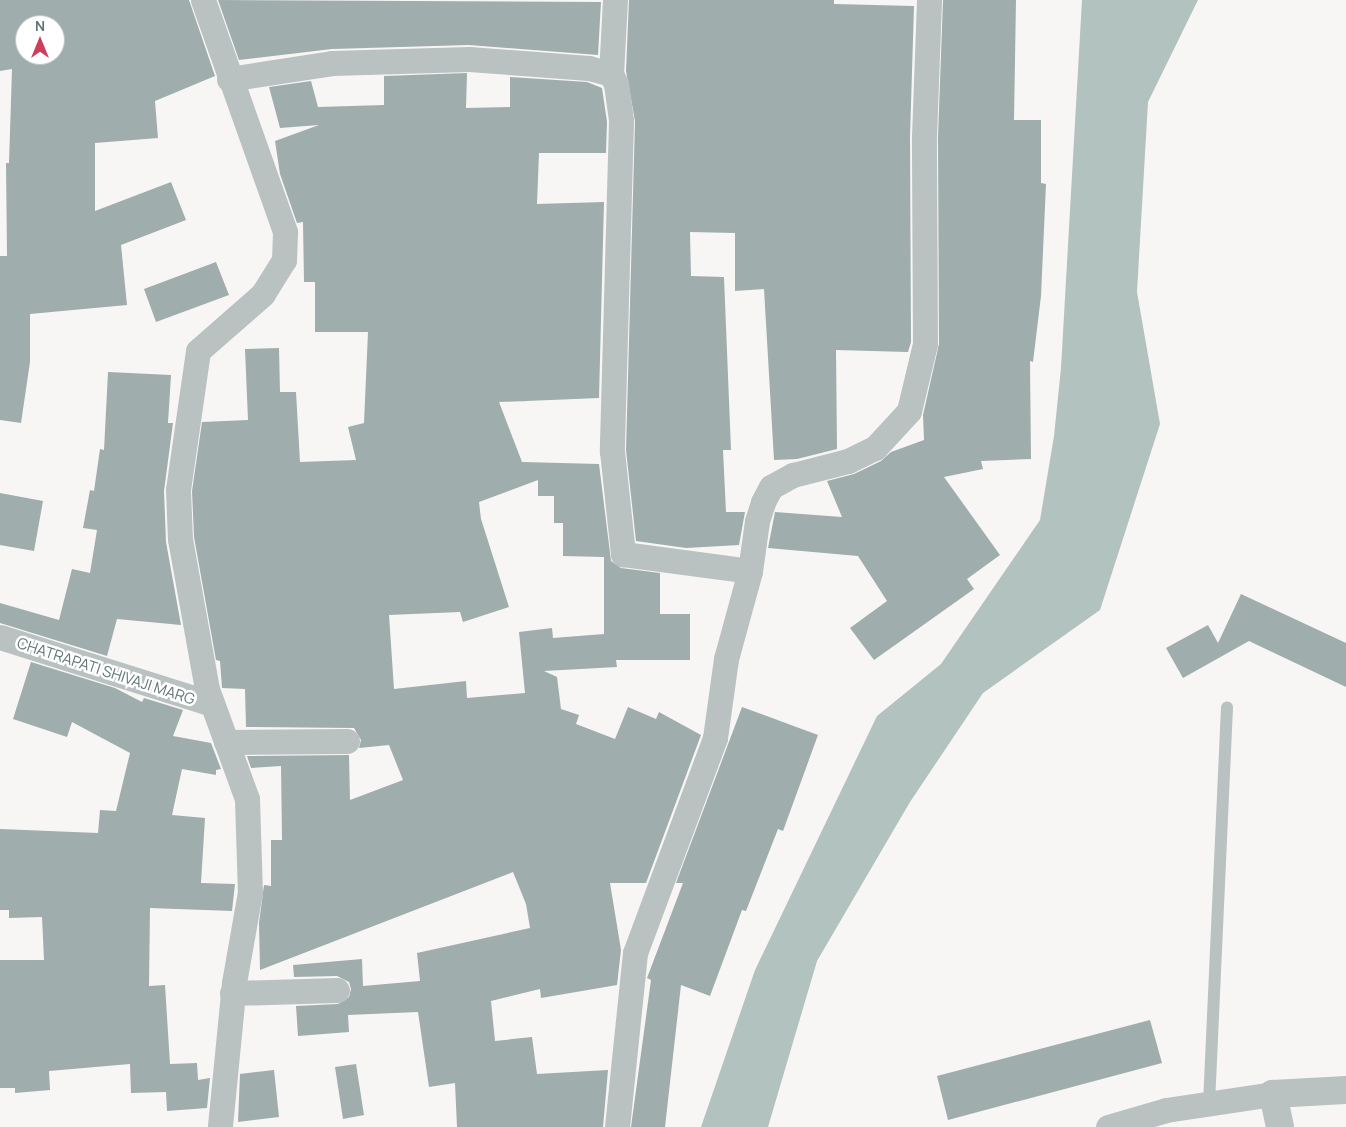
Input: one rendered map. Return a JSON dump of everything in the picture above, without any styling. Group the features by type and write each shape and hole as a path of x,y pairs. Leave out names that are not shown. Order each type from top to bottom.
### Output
{"street":[{"path":"203,0 229,79 286,232 284,260 263,294 198,351 178,490 180,539 212,704 246,799 250,892 232,993 220,1127"},
{"path":"614,0 611,74 616,84 620,121 612,451 623,554 750,571"},
{"path":"617,1127 635,953 715,738 726,659 750,571 757,521 772,487 793,475 848,461 875,448 909,411 925,344 924,137 929,0"},
{"path":"229,79 332,62 469,59 589,68 611,74"},
{"name":"CHATRAPATI SHIVAJI MARG","path":"0,637 212,704"},
{"path":"226,742 347,741"},
{"path":"232,993 337,990"},
{"path":"1108,1127 1166,1110 1273,1094 1346,1090"},
{"path":"1273,1094 1280,1127"}],"lane":[{"path":"1209,1104 1227,707"}],"shaded area":[{"path":"1082,0 1198,0 1148,102 1137,292 1160,424 1100,610 983,693 910,802 817,961 768,1127 701,1127 755,970 877,716 941,664 1040,520 1054,436 1061,368"}],"building":[{"path":"0,0 189,0 215,76 155,101 158,138 95,143 95,211 171,182 186,220 121,245 127,305 30,314 30,362 21,423 0,420 0,256 7,256 6,163 9,163 12,69 0,71"},
{"path":"218,0 601,2 598,55 469,45 332,49 239,60"},
{"path":"629,0 834,0 834,4 914,6 910,137 911,342 908,352 836,350 837,449 797,459 774,460 764,289 735,291 735,233 690,232 691,276 724,277 731,450 723,450 726,512 745,512 739,545 686,548 636,541 626,450 635,121 626,71"},
{"path":"943,0 1016,0 1014,120 1041,120 1041,183 1046,184 1041,296 1033,362 1030,361 1031,459 981,461 983,469 944,477 1000,555 967,579 974,589 874,660 850,628 887,601 858,556 768,548 775,512 842,517 827,481 854,474 881,461 891,452 924,440 923,415 939,344 938,137"},
{"path":"467,73 466,108 510,107 510,77 587,82 602,88 607,122 606,153 539,153 537,204 604,202 599,398 499,402 522,462 599,464 611,561 621,568 660,573 660,614 690,614 690,660 616,660 617,667 544,671 557,677 561,709 579,715 576,724 615,739 628,707 656,719 659,712 701,735 646,883 610,883 621,950 617,985 541,998 540,989 491,1001 495,1041 532,1037 537,1074 608,1070 603,1127 457,1127 455,1083 429,1087 418,1012 348,1015 349,1032 298,1036 296,1006 338,1004 349,997 351,989 349,982 337,976 294,977 293,965 362,959 363,986 420,981 417,953 530,928 526,904 513,872 260,970 259,923 264,885 271,886 271,840 282,840 281,766 251,768 247,756 349,755 350,800 403,780 389,745 359,748 361,740 354,728 246,727 245,689 222,688 220,661 216,660 194,537 192,491 202,422 248,420 245,349 279,348 280,392 296,392 300,462 356,460 348,427 364,423 368,332 315,332 315,282 304,282 303,222 297,223 280,174 275,141 319,125 280,128 269,87 311,81 318,107 384,105 384,76","holes":["538,480 538,496 554,496 554,523 563,523 563,556 604,557 604,634 553,638 552,628 519,632 525,693 467,698 466,681 394,689 389,615 460,612 463,622 509,607 481,519 479,502"]},
{"path":"216,262 229,295 156,322 144,289"},
{"path":"108,372 171,375 168,423 173,423 164,491 166,542 181,625 117,619 107,656 0,623 0,603 59,620 72,569 90,573 97,530 83,528 90,490 94,491 100,449 104,450"},
{"path":"0,493 43,501 34,551 0,545"},
{"path":"1241,594 1346,643 1346,687 1249,641 1183,678 1166,648 1208,625 1218,643"},
{"path":"31,662 115,688 142,702 144,698 183,710 173,736 211,743 221,769 216,770 216,775 182,769 172,815 205,818 201,883 235,884 232,911 150,908 149,986 165,985 170,1064 197,1063 198,1080 210,1078 207,1108 167,1111 166,1092 131,1093 130,1064 49,1071 50,1090 15,1093 15,1088 0,1088 0,960 44,960 42,917 9,918 9,910 0,910 0,829 98,833 100,810 116,811 130,753 72,722 67,737 13,719"},
{"path":"742,707 818,735 783,831 778,829 746,911 742,910 710,996 681,985 665,1127 631,1127 651,980 647,978 683,883 676,883"},
{"path":"1150,1020 1162,1063 948,1120 937,1076"},
{"path":"356,1064 364,1115 343,1119 335,1067"},
{"path":"274,1070 279,1117 238,1122 240,1074"}]}
